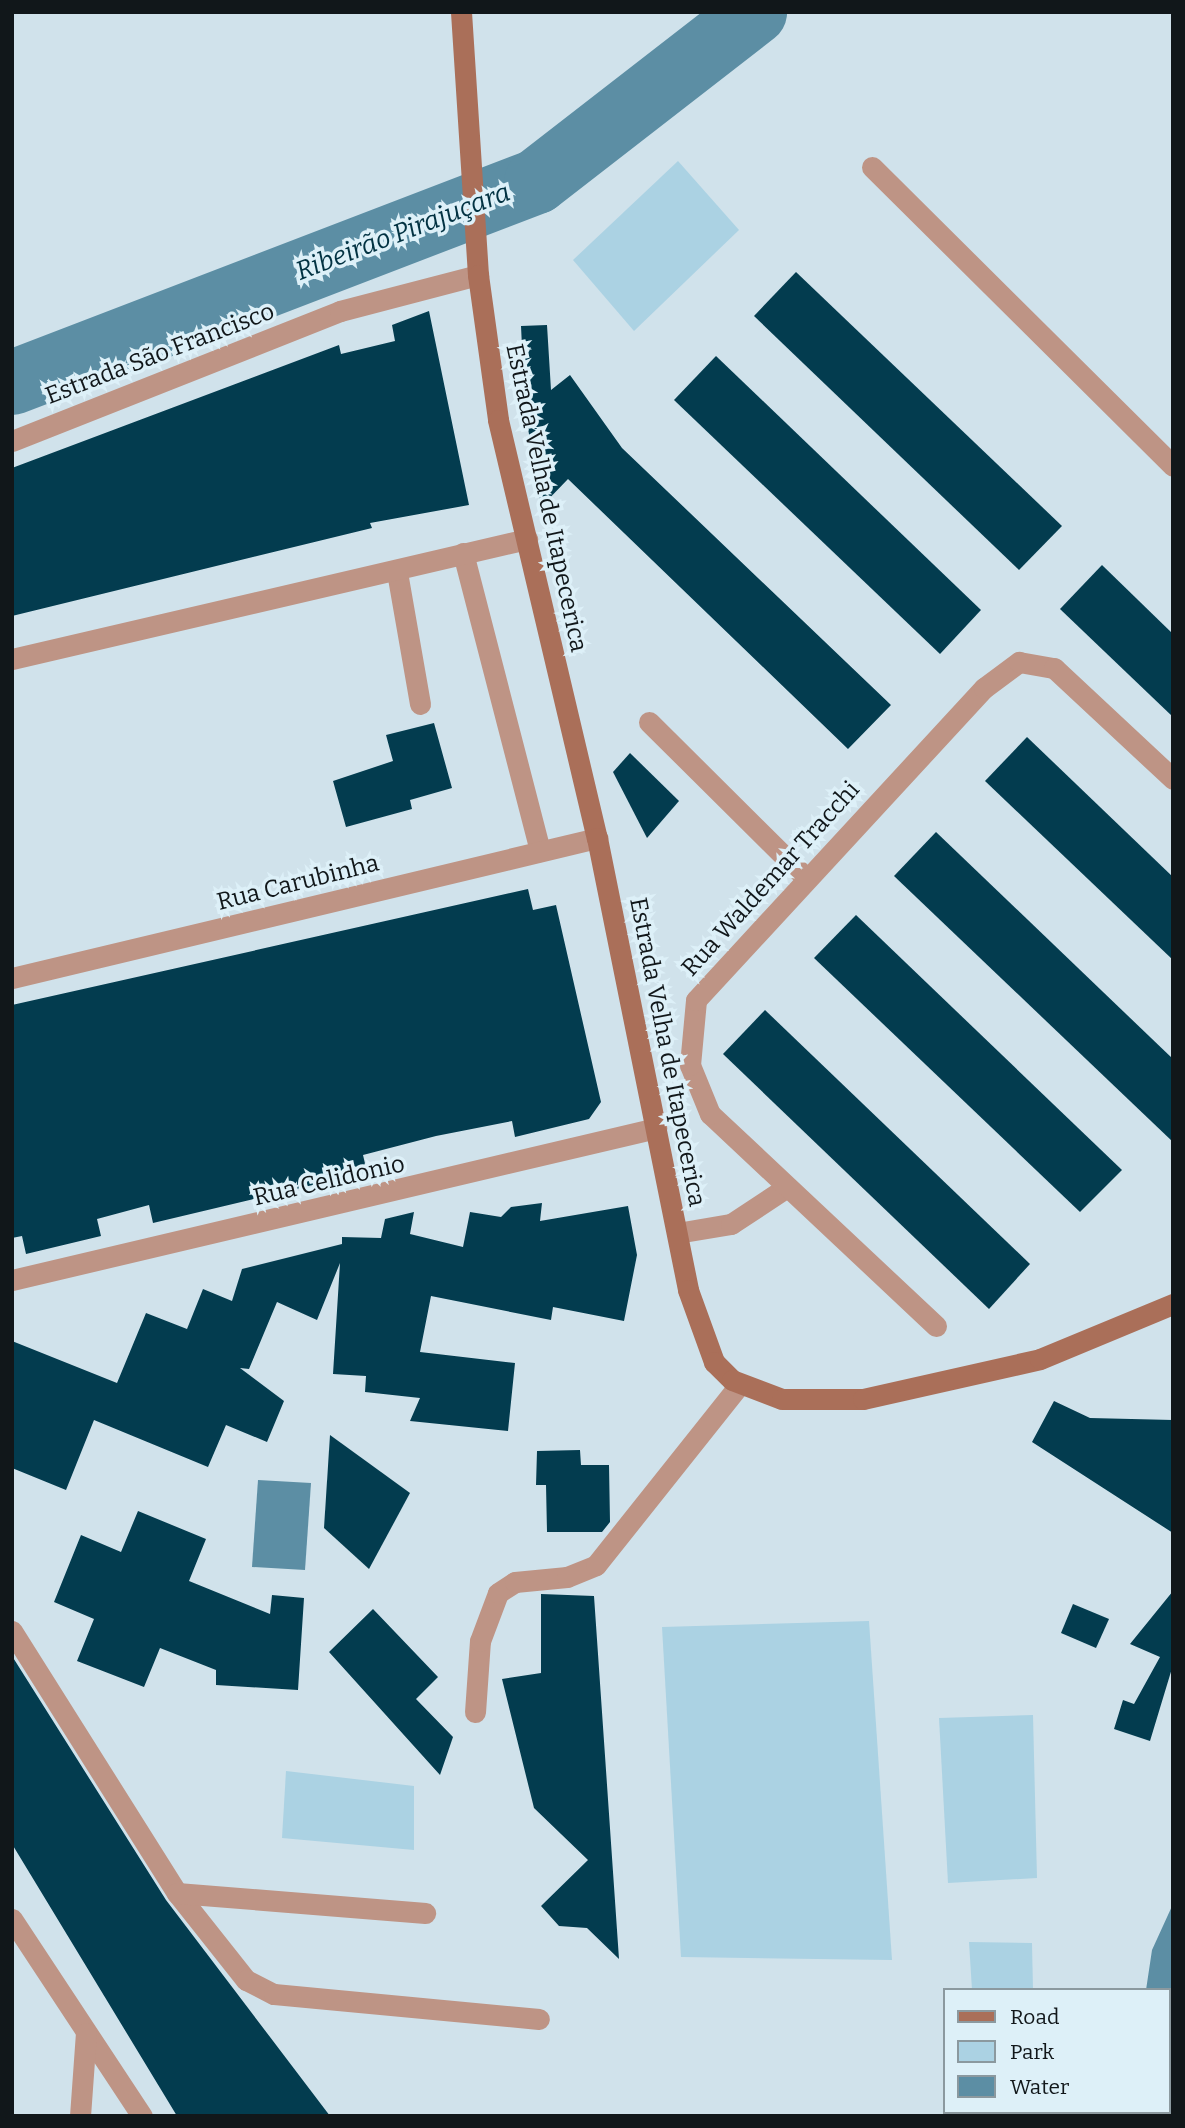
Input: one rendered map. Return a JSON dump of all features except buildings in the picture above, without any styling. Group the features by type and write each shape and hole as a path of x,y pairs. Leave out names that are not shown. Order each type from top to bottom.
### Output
{"main road":[{"path":"461,12 478,275"},
{"name":"Estrada Velha de Itapecerica","path":"478,275 496,408 597,838 677,1233 703,1338 714,1362 740,1384 810,1401 913,1391 1104,1338 1173,1304"}],"street":[{"path":"872,167 1173,467"},
{"name":"Estrada São Francisco","path":"12,441 340,311 478,275"},
{"path":"12,659 397,572 463,553 527,539"},
{"path":"463,553 540,851"},
{"path":"397,572 420,704"},
{"name":"Rua Waldemar Tracchi","path":"936,1326 784,1189 710,1114 690,1065 688,1041 705,985 984,688 1019,662 1054,668 1173,779"},
{"path":"649,722 805,877"},
{"name":"Rua Carubinha","path":"12,978 597,838"},
{"name":"Rua Celidonio","path":"12,1280 656,1128"},
{"path":"677,1233 731,1224 784,1189"},
{"path":"475,1712 480,1641 498,1592 515,1581 567,1577 596,1565 740,1384"},
{"path":"12,1631 177,1893 246,1980 274,1994 539,2019"},
{"path":"177,1893 425,1913"},
{"path":"12,1919 142,2116"},
{"path":"80,2116 86,2033"}],"green space":[{"path":"678,161 739,230 634,331 573,260"},
{"path":"869,1621 892,1960 681,1957 662,1627"},
{"path":"1033,1715 1037,1878 948,1883 939,1718"},
{"path":"286,1771 414,1786 414,1850 282,1838"},
{"path":"969,1942 1032,1943 1033,1988 972,1988"}],"water":[{"path":"258,1480 311,1483 305,1570 252,1567"},
{"path":"1173,1904 1173,2070 1171,1988 1146,1988 1152,1950"}],"waterway":[{"name":"Ribeirão Pirajuçara","path":"12,382 536,181 754,12"}]}
